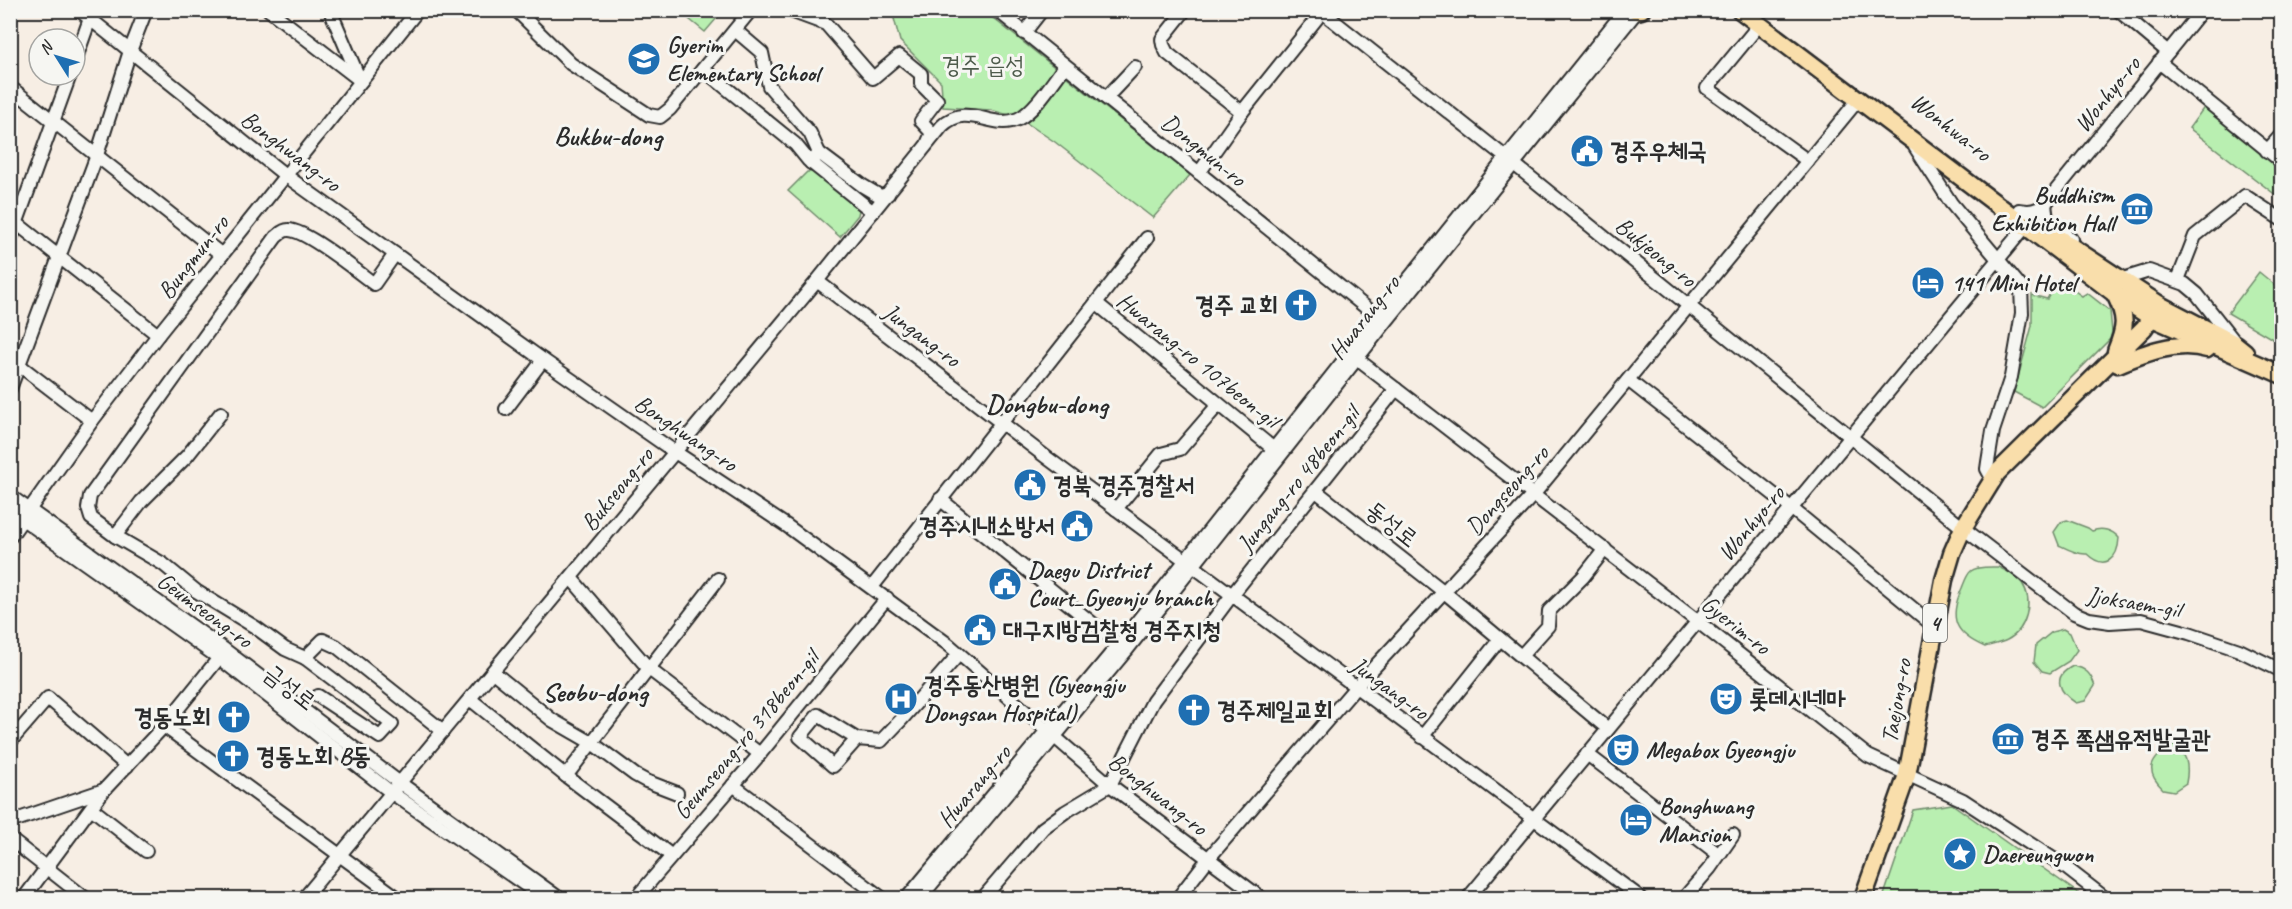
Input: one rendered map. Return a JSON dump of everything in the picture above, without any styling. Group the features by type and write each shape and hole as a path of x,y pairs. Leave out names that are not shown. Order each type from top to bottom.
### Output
{"main road":[{"name":"Wonhwa-ro","path":"1740,10 1759,18 2019,210 2099,266 2117,286"},
{"name":"Wonhwa-ro","path":"1759,18 1858,100 2025,227 2160,313 2276,373"},
{"path":"2115,361 2125,324 2117,286"},
{"name":"Wonhwa-ro","path":"2160,313 2238,347 2276,373"},
{"name":"Taejong-ro","path":"1863,898 1907,775 1934,626 1952,553 1963,528 1994,482 2005,476 2115,361 2152,331 2160,313"},
{"path":"2115,361 2155,351 2196,346 2276,373"}],"street":[{"name":"Bonghwang-ro","path":"79,10 92,15 130,51 285,175 543,360 675,452 787,526 887,598 959,654 1110,785 1261,898"},
{"path":"10,389 15,362 97,156 130,51 146,10"},
{"path":"269,10 361,81"},
{"path":"330,10 361,81"},
{"name":"Bungmun-ro","path":"10,537 92,421 158,335 418,10"},
{"path":"516,10 571,64 649,115 660,117 670,109 751,10"},
{"path":"788,10 826,24 873,78 899,56 921,74 921,84 937,100 921,122 932,132 926,146"},
{"name":"Dongmun-ro","path":"997,10 1381,320"},
{"path":"1024,33 1042,10"},
{"path":"1185,10 1162,39 1163,45 1167,52 1242,112"},
{"name":"Hwarang-ro","path":"1510,161 1625,10"},
{"path":"2118,10 2168,52"},
{"name":"Wonhyo-ro","path":"2045,204 2202,10"},
{"path":"2276,10 2282,15"},
{"path":"1199,173 1242,112 1321,11"},
{"name":"Bukjeong-ro","path":"1321,11 1851,435 1963,528"},
{"name":"Hwarang-ro","path":"1190,564 1275,450 1510,161 1639,11"},
{"path":"1759,18 1707,88 1808,161"},
{"path":"735,30 762,53 769,87 810,133 815,158 873,212"},
{"path":"2159,62 2282,162"},
{"name":"Bukseong-ro","path":"304,898 818,281 950,118 959,115 1005,122 1019,118 1031,108 1065,66"},
{"path":"1106,98 1135,67"},
{"path":"703,69 815,158 880,196 888,194"},
{"path":"10,87 222,255"},
{"path":"10,241 14,221 66,87"},
{"name":"Dongseong-ro","path":"1178,898 1355,688 1534,494 1858,100"},
{"path":"2267,151 2282,134"},
{"path":"1911,140 1951,203 2021,287 2022,313 2011,377 1993,431 1987,469 1994,482"},
{"path":"2178,280 2195,236 2245,196 2282,220"},
{"path":"2019,210 2029,212 2045,204"},
{"path":"2045,204 2047,219 2088,253 2099,266"},
{"path":"14,221 158,335"},
{"name":"Wonhyo-ro","path":"1468,898 2025,227"},
{"path":"318,696 380,737 392,723 305,658 285,649 255,627 196,591 163,564 115,536 91,518 88,508 90,496 276,237 290,230 304,235 374,284 395,254"},
{"path":"872,587 1147,238"},
{"path":"2117,286 2149,271 2178,280 2197,294 2238,347"},
{"name":"Jungang-ro","path":"818,281 1116,509 1641,898"},
{"name":"Hwarang-ro 107beon-gil","path":"1096,303 1275,450"},
{"name":"Hwarang-ro","path":"920,898 1357,359 1381,320"},
{"name":"Gyerim-ro","path":"1357,359 1605,549 1868,756 1963,800 2061,864 2106,898"},
{"path":"506,410 543,360"},
{"path":"15,362 92,421"},
{"path":"1628,380 1791,508 1934,626"},
{"name":"Jungang-ro 48beon-gil","path":"1110,785 1153,700 1232,595 1396,389"},
{"path":"1116,509 1161,454 1180,449 1218,405"},
{"path":"115,536 141,502 187,456 221,414"},
{"name":"동성로","path":"1316,491 1443,591 1608,729"},
{"name":"Geumseong-ro","path":"10,496 26,514 222,654 396,788"},
{"path":"940,499 1122,648"},
{"path":"10,510 26,514"},
{"name":"Jjoksaem-gil","path":"1963,528 2074,613 2089,619 2110,622 2140,620 2189,633 2239,650 2282,672"},
{"path":"1521,656 1548,626 1549,612 1583,578 1605,549"},
{"path":"571,578 649,669 760,754"},
{"path":"566,776 718,579"},
{"name":"Geumseong-ro 318beon-gil","path":"636,898 760,754 887,598"},
{"path":"1422,737 1500,639"},
{"path":"305,658 322,640 336,645 443,731"},
{"path":"24,898 104,790 164,726 222,654"},
{"path":"857,739 833,766 800,737 818,714 857,739 881,741 959,654"},
{"path":"493,672 552,720 592,743 646,781 677,793"},
{"path":"10,742 48,698 127,766"},
{"path":"470,699 566,776 672,856"},
{"path":"164,726 398,898"},
{"name":"Hwarang-ro","path":"907,898 1052,734"},
{"path":"1587,754 1718,854"},
{"path":"733,785 882,898"},
{"path":"983,898 1043,828 1110,785"},
{"path":"396,788 544,898"},
{"path":"396,788 559,898"},
{"path":"10,822 104,790"},
{"path":"91,808 146,851"},
{"path":"1684,898 1710,868 1732,835"},
{"path":"10,839 85,898"}],"green space":[{"path":"679,11 723,11 705,32"},
{"name":"경주 읍성","path":"892,11 984,11 1190,175 1153,218 1055,142 1019,118 991,110 943,107 941,82 900,41"},
{"path":"2205,106 2281,168 2281,199 2189,128"},
{"path":"807,172 813,172 859,210 858,215 840,237 788,191"},
{"path":"2259,272 2281,290 2281,344 2228,313"},
{"path":"2058,279 2082,296 2087,293 2110,311 2112,332 2110,339 2042,407 2014,392 2032,326 2032,295 2047,299"},
{"path":"2067,520 2092,531 2103,529 2116,535 2119,538 2113,557 2105,562 2099,562 2087,554 2076,553 2059,545 2054,532 2061,522"},
{"path":"1998,567 2020,580 2026,590 2028,606 2024,622 2014,635 2005,641 1985,647 1961,631 1955,617 1955,608 1966,579 1973,569"},
{"path":"2063,629 2070,633 2077,650 2069,661 2050,673 2042,671 2034,662 2036,645 2052,632"},
{"path":"2073,666 2087,672 2095,686 2085,701 2076,703 2065,694 2060,684 2062,675"},
{"path":"2170,745 2181,750 2187,765 2186,783 2174,791 2163,789 2152,771 2152,766 2158,756"},
{"name":"Daereungwon","path":"1952,804 2085,898 1883,898 1913,810"}],"place":[{"name":"Gyerim Elementary School","path":"644,59"},
{"name":"경주우체국","path":"1587,151"},
{"name":"Buddhism Exhibition Hall","path":"2137,209"},
{"name":"141 Mini Hotel","path":"1928,283"},
{"name":"경주 교회","path":"1301,305"},
{"name":"경북 경주경찰서","path":"1030,485"},
{"name":"경주시내소방서","path":"1077,526"},
{"name":"Daegu District Court_Gyeonju branch","path":"1005,584"},
{"name":"대구지방검찰청 경주지청","path":"980,630"},
{"name":"경주동산병원 (Gyeongju Dongsan Hospital)","path":"901,699"},
{"name":"롯데시네마","path":"1726,699"},
{"name":"경주제일교회","path":"1194,710"},
{"name":"경동노회","path":"234,717"},
{"name":"경주 쪽샘유적발굴관","path":"2008,739"},
{"name":"Megabox Gyeongju","path":"1623,750"},
{"name":"경동노회 B동","path":"233,756"},
{"name":"Bonghwang Mansion","path":"1636,820"},
{"name":"Daereungwon","path":"1960,854"}],"district":[{"name":"Bukbu-dong","path":"608,136"},
{"name":"Dongbu-dong","path":"1047,404"},
{"name":"Seobu-dong","path":"595,692"}]}
